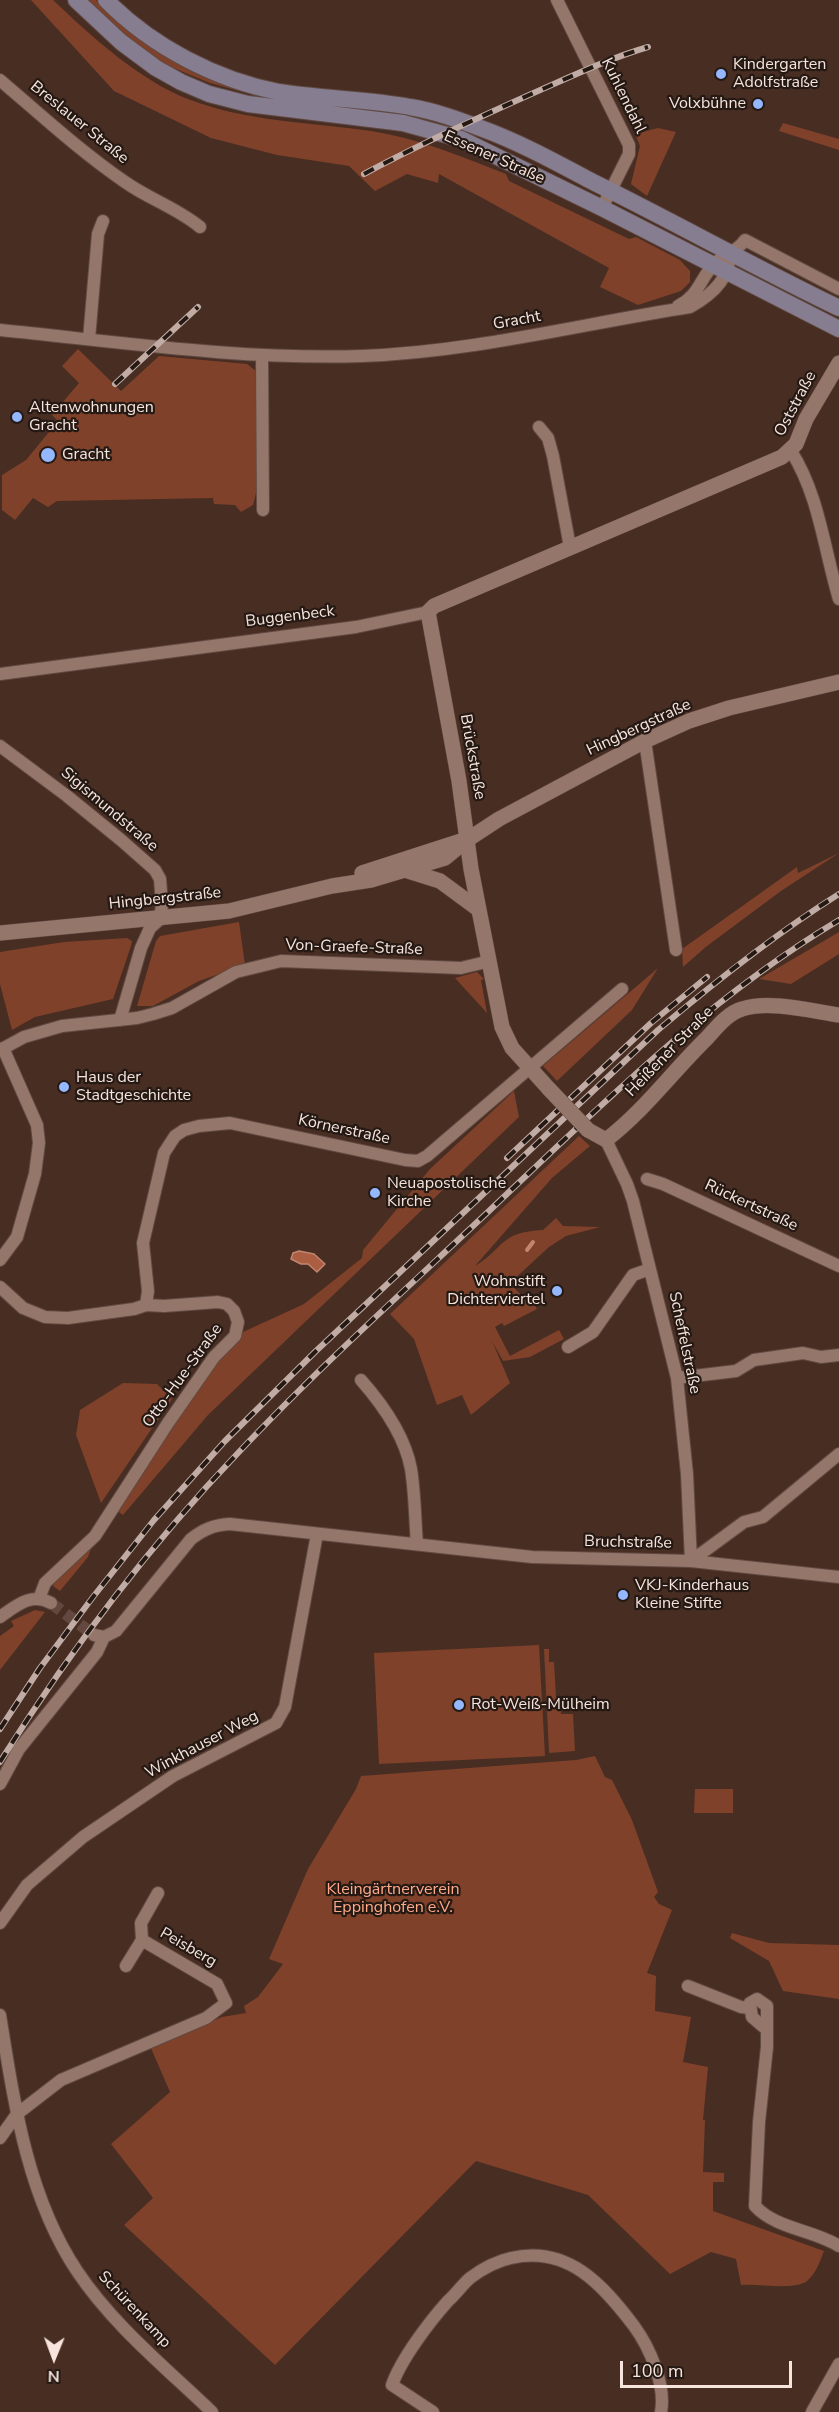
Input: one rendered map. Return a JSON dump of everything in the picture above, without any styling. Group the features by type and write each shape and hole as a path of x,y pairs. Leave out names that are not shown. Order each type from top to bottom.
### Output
{"main road":[{"name":"Essener Straße","path":"76,0 121,42 156,68 181,82 209,94 248,104 403,123 460,139 602,208 839,329"},
{"name":"Essener Straße","path":"106,0 138,29 174,52 212,71 279,92 409,106 449,116 496,134 839,308"}],"street":[{"name":"Kuhlendahl","path":"557,0 629,145 629,154 602,208"},
{"name":"Breslauer Straße","path":"0,80 79,149 128,184 183,214 200,227"},
{"path":"89,339 98,234 103,221"},
{"path":"730,254 741,247 745,240 839,289"},
{"name":"Gracht","path":"0,330 262,356 363,356 419,352 474,345 690,307 704,299 730,254"},
{"path":"262,356 263,510"},
{"name":"Oststraße","path":"839,363 791,450 804,472 839,599"},
{"path":"539,427 548,438 553,456 570,548"},
{"name":"Buggenbeck","path":"0,674 356,627 428,612 434,606 782,457 791,450"},
{"name":"Brückstraße","path":"428,612 459,781 478,909 506,1038 530,1068 588,1130 606,1140"},
{"name":"Hingbergstraße","path":"0,933 229,911 332,886 371,880 405,870 445,858 499,819 645,741 689,721 729,708 839,682"},
{"path":"645,741 676,950"},
{"name":"Sigismundstraße","path":"0,746 67,796 155,870 162,890 160,919"},
{"name":"Hingbergstraße","path":"332,886 388,864 467,840"},
{"path":"405,870 434,878 450,886 478,909"},
{"path":"120,1020 141,948 150,928 160,919"},
{"name":"Von-Graefe-Straße","path":"1,1049 24,1037 52,1028 136,1018 172,1008 236,972 281,961 462,968 490,961"},
{"name":"Körnerstraße","path":"146,1305 148,1291 143,1243 164,1153 175,1136 184,1130 230,1123 418,1161 427,1156 622,989"},
{"name":"Heißener Straße","path":"606,1140 625,1126 687,1057 734,1012 754,1006 770,1006 839,1015"},
{"path":"0,1260 17,1237 34,1174 39,1143 37,1125 1,1049"},
{"name":"Scheffelstraße","path":"606,1140 627,1184 677,1378 687,1474 691,1561"},
{"name":"Rückertstraße","path":"647,1179 663,1184 839,1266"},
{"path":"568,1347 592,1332 633,1275 650,1269"},
{"name":"Otto-Hue-Straße","path":"0,1287 23,1308 34,1314 57,1318 134,1309 146,1305 218,1302 227,1304 234,1311 238,1329 235,1336 214,1358 168,1423 95,1536 45,1583 45,1601 29,1599 0,1617"},
{"path":"677,1378 736,1371 754,1360 803,1353 821,1357 839,1355"},
{"path":"361,1380 390,1419 405,1450 411,1468 417,1544"},
{"path":"691,1561 744,1522 763,1517 839,1454"},
{"name":"Bruchstraße","path":"0,1784 19,1749 97,1652 99,1636 116,1631 191,1539 204,1529 217,1525 230,1524 532,1557 691,1561 839,1576"},
{"name":"Winkhauser Weg","path":"0,1923 27,1884 83,1837 173,1776 276,1723 285,1707 317,1534"},
{"name":"Peisberg","path":"126,1966 142,1940 141,1923 158,1893"},
{"name":"Peisberg","path":"17,2114 61,2080 206,2018 226,2003 217,1984 142,1940"},
{"path":"688,1986 741,2007 750,2008 750,2002 757,1999 767,2006 767,2047 759,2122 755,2206 762,2213 827,2238 839,2246"},
{"path":"0,2015 17,2114 0,2138"},
{"name":"Schürenkamp","path":"17,2114 40,2197 76,2271 119,2323 212,2412"},
{"path":"433,2412 392,2385 434,2316 470,2278 495,2264 518,2256 538,2254 552,2256 589,2276 620,2307 641,2336 658,2379 663,2405 661,2412"},
{"path":"812,2412 839,2364"}],"green space":[{"path":"31,0 53,0 116,56 152,81 188,99 210,107 256,117 388,134 456,155 506,174 509,181 629,239 636,237 680,260 690,271 690,282 681,291 638,305 600,287 609,268 439,174 438,183 407,174 375,191 349,166 277,155 211,138 114,91"},
{"path":"85,0 96,0 110,14 244,88 243,92 210,83 154,60"},
{"path":"783,123 839,139 839,150 779,131"},
{"path":"658,128 676,132 647,196 631,184 640,146 635,134"},
{"path":"78,349 121,391 159,356 247,364 256,371 257,489 253,505 241,512 235,505 214,504 213,498 57,501 48,507 33,498 15,520 2,510 2,475 26,460 58,421 52,415 79,383 62,366"},
{"path":"839,853 781,891 707,946 683,967 682,949 797,867 798,873"},
{"path":"239,922 245,965 199,981 153,1006 137,1006 156,941 160,936"},
{"path":"839,932 839,954 791,984 759,979"},
{"path":"127,938 132,941 131,946 113,999 35,1017 12,1030 0,984 0,952 64,942"},
{"path":"658,968 632,1010 557,1081 543,1066"},
{"path":"477,972 484,979 481,980 487,1013 455,978"},
{"path":"514,1091 519,1117 208,1415 123,1515 116,1510 216,1361 243,1332 304,1304 362,1258 363,1250 430,1169"},
{"path":"579,1136 590,1146 552,1178 475,1266 510,1238 529,1231 543,1230 556,1218 563,1226 600,1227 566,1236 549,1247 510,1283 531,1306 534,1304 537,1309 504,1326 502,1323 495,1327 510,1356 559,1330 564,1339 530,1357 503,1361 492,1341 510,1383 471,1415 462,1395 437,1405 414,1339 390,1314"},
{"path":"123,1383 157,1384 172,1399 101,1503 76,1435 80,1410"},
{"path":"93,1543 88,1557 60,1591 53,1586 55,1579"},
{"path":"35,1610 45,1612 0,1670 0,1636 14,1626 11,1621"},
{"name":"Rot-Weiß-Mülheim","path":"539,1645 545,1756 379,1764 374,1653"},
{"path":"544,1649 549,1649 549,1662 554,1662 556,1697 560,1697 561,1714 573,1714 575,1751 549,1753"},
{"name":"Kleingärtnerverein Eppinghofen e.V.","path":"595,1756 605,1777 612,1780 632,1820 658,1892 654,1897 659,1904 672,1910 647,1973 656,1976 655,2011 691,2017 683,2062 708,2067 703,2120 705,2120 703,2172 724,2173 724,2182 713,2182 713,2211 824,2251 813,2275 807,2281 793,2286 741,2285 736,2259 711,2252 670,2274 588,2195 476,2161 275,2365 124,2225 153,2198 111,2144 170,2092 150,2046 222,2017 246,2013 244,2006 258,1997 283,1964 269,1959 308,1869 356,1789 361,1776 576,1760"},
{"path":"695,1789 733,1789 733,1813 694,1813"},
{"path":"732,1933 769,1943 839,1945 839,1999 783,1991 769,1961 730,1938"}],"shaded area":[{"path":"299,1251 314,1254 325,1264 317,1272 308,1264 301,1264 291,1259 293,1253"}],"waterway":[{"path":"527,1250 533,1242"}],"tunnel":[{"path":"51,1603 94,1635"}],"railway":[{"path":"364,174 466,123 603,63 648,47"},
{"path":"115,384 198,307"},
{"path":"0,1729 40,1668 93,1597 154,1520 225,1441 316,1351 658,1030 746,959 839,894"},
{"path":"0,1762 82,1641 141,1563 205,1489 268,1422 361,1330 656,1056 745,984 839,920"},
{"path":"507,1158 651,1023 707,977"}],"place":[{"name":"Kindergarten Adolfstraße","path":"721,74"},
{"name":"Volxbühne","path":"758,104"},
{"name":"Altenwohnungen Gracht","path":"17,417"},
{"name":"Gracht","path":"48,455"},
{"name":"Haus der Stadtgeschichte","path":"64,1087"},
{"name":"Neuapostolische Kirche","path":"375,1193"},
{"name":"Wohnstift Dichterviertel","path":"557,1291"},
{"name":"VKJ-Kinderhaus Kleine Stifte","path":"623,1595"},
{"name":"Rot-Weiß-Mülheim","path":"459,1705"}]}
